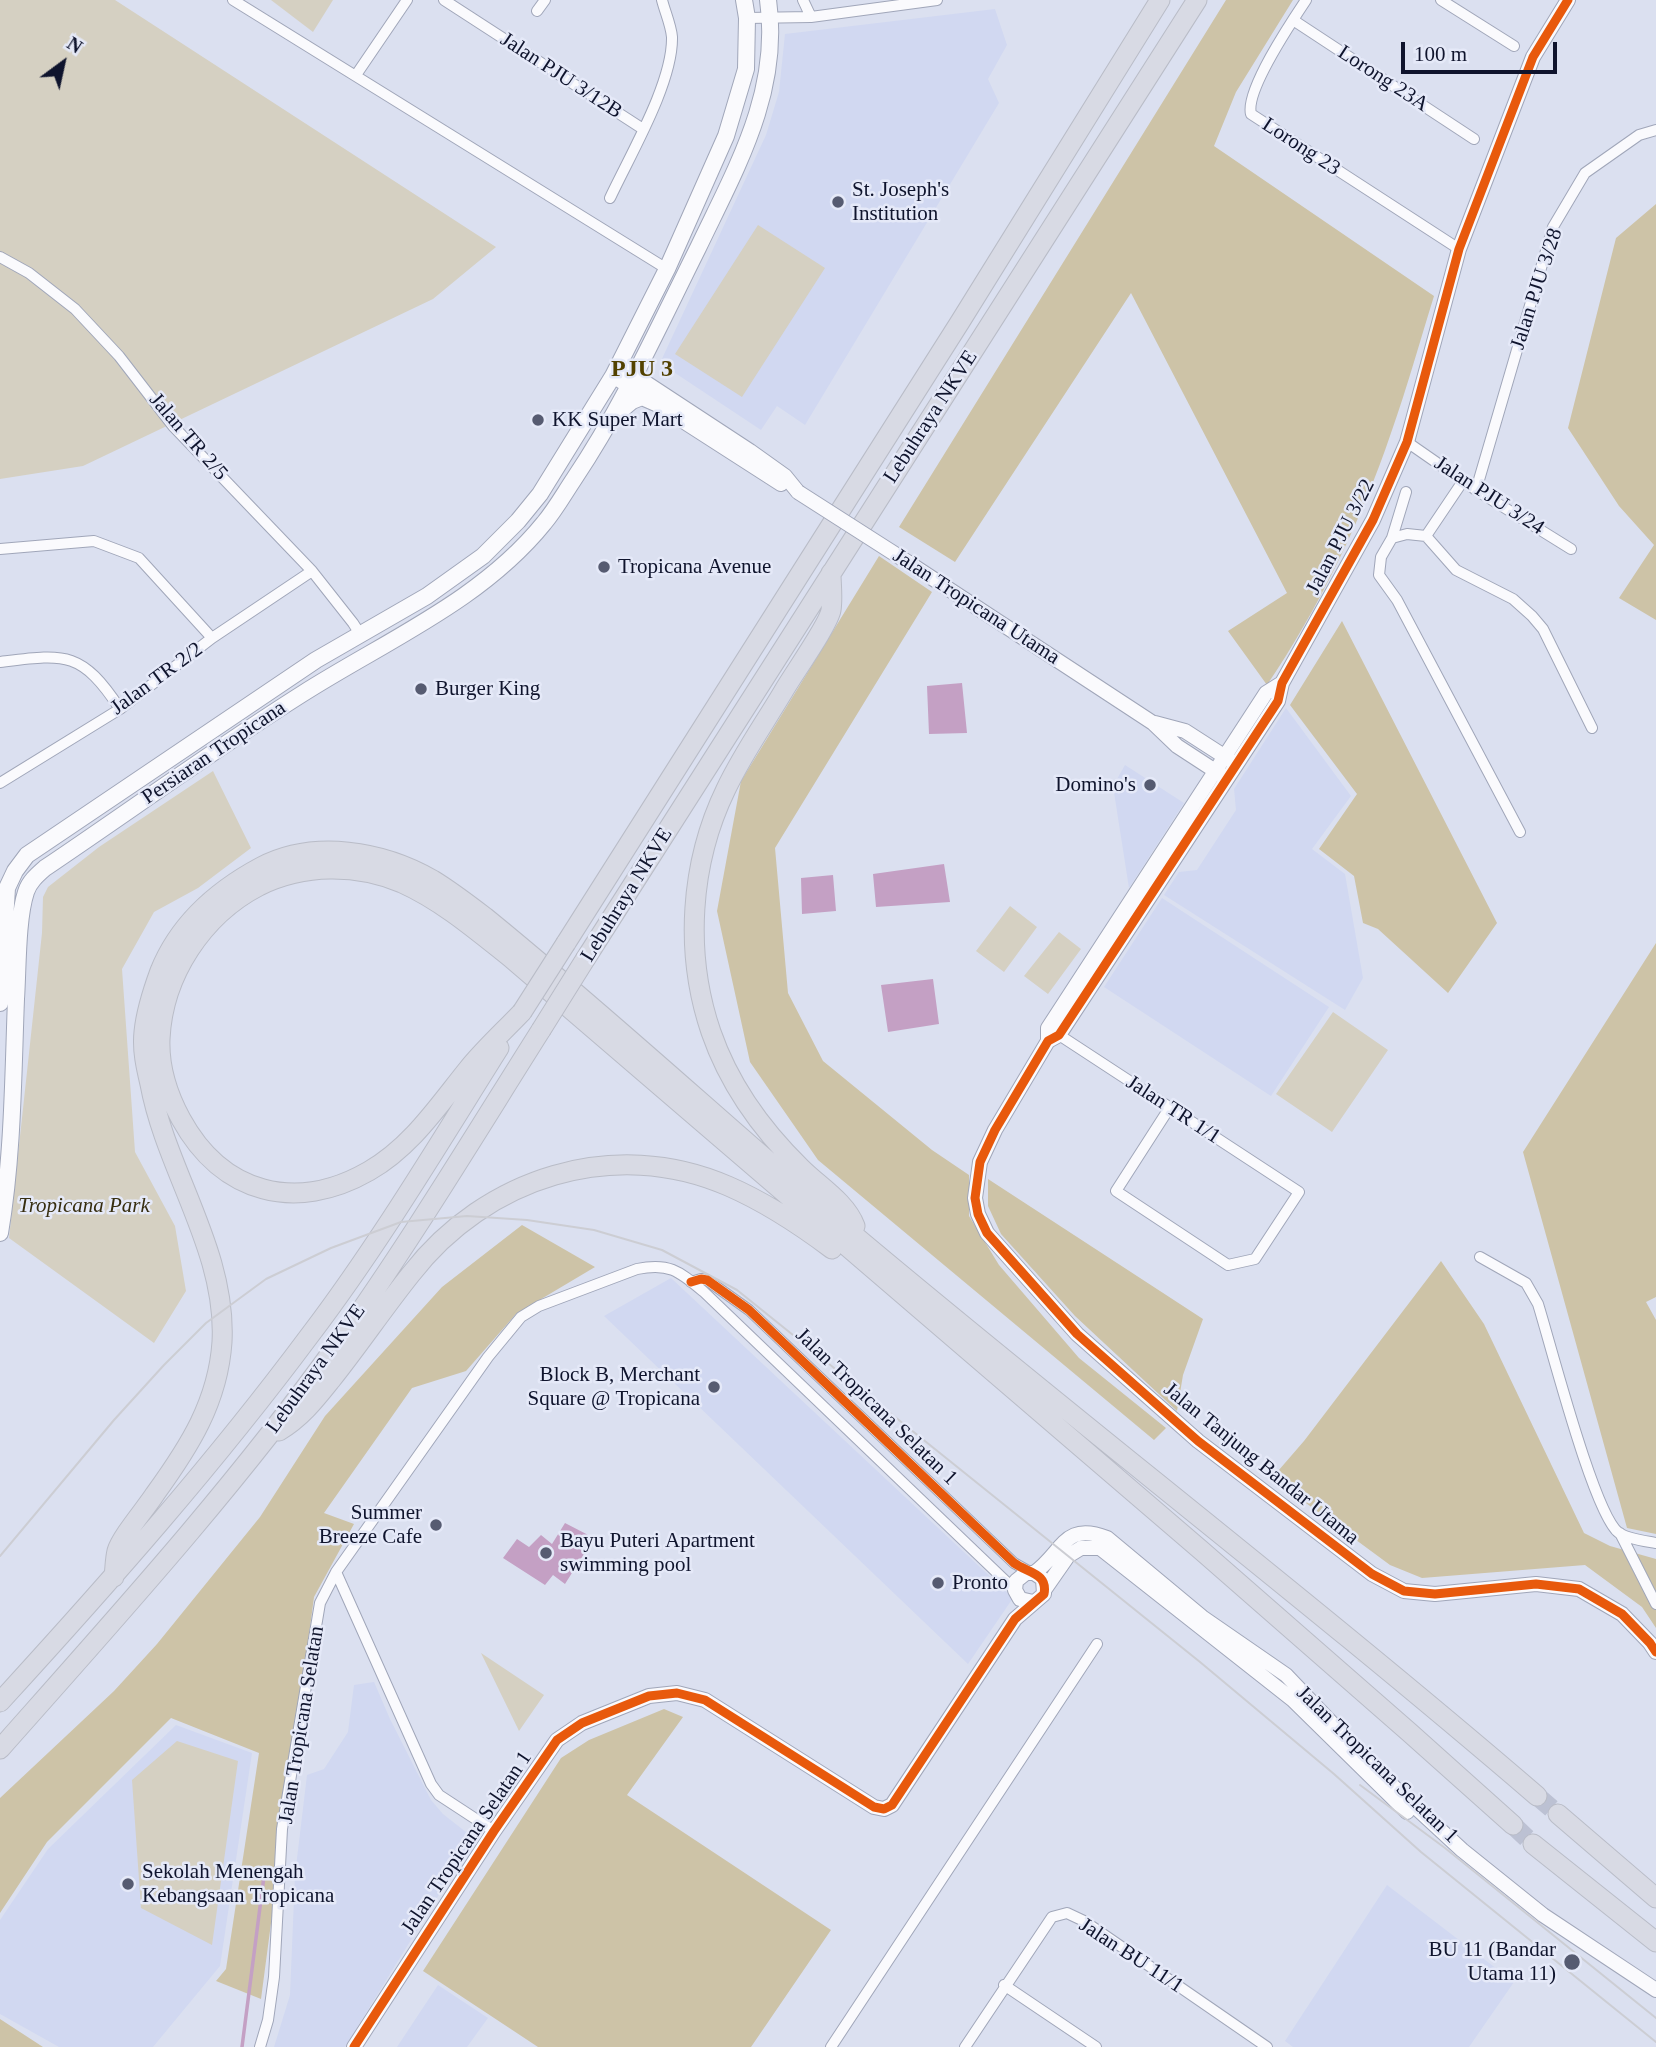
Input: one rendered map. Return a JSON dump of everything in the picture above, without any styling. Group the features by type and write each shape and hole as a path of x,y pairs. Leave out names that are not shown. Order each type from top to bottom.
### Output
{"highway":[{"name":"Lebuhraya NKVE","path":"0,1702 114,1577 247,1418 318,1325 411,1187 953,334 1160,0"},
{"name":"Lebuhraya NKVE","path":"0,1749 123,1610 268,1436 368,1300 1197,0"},
{"path":"831,573 831,612 736,771 718,808 699,871 695,905 695,943 706,1014 730,1076 766,1129 801,1168 852,1217 860,1240"},
{"path":"114,1577 117,1550 187,1449 205,1414 213,1394 222,1342 222,1319 214,1271 154,1107 144,1056 148,1009 165,960 193,918 223,890 280,858 314,852 353,852 391,862 431,879 510,937 860,1240 1373,1658 1537,1796"},
{"path":"522,1012 468,1069 439,1109 391,1157 358,1177 312,1192 277,1193 261,1189 245,1184 214,1164 188,1132 165,1081 160,1041 169,991 187,953 207,925 239,898 276,878 317,869 334,869 401,883 432,900 511,957 1202,1551 1513,1825"},
{"path":"268,1436 281,1430 308,1408 412,1272 451,1230 494,1199 559,1173 604,1166 629,1166 680,1171 705,1178 727,1185 770,1207 838,1254 862,1260"},
{"path":"1558,1814 1656,1898"},
{"path":"1533,1844 1656,1942"}],"main road":[{"name":"Persiaran Tropicana","path":"0,1233 7,1190 7,888 15,871 27,855 316,660 427,596 483,556 501,540 540,494 616,371 667,269 726,136 746,69 747,18 744,0"},
{"name":"Persiaran Tropicana","path":"0,1003 7,958 26,892 32,880 45,868 300,695 435,615 486,580 513,557 546,522 633,380 752,131 768,77 768,0"},
{"path":"614,415 642,397 658,404"},
{"path":"360,635 369,653"}],"street":[{"path":"233,0 667,269"},
{"path":"356,75 407,0"},
{"name":"Jalan PJU 3/12B","path":"444,0 643,129"},
{"path":"537,11 545,0"},
{"path":"610,198 657,100 671,61 672,34 662,0"},
{"path":"803,0 811,17"},
{"name":"Lorong 23","path":"1306,0 1271,58 1254,93 1251,114 1459,249"},
{"path":"1441,0 1514,46"},
{"name":"Jalan PJU 3/22","path":"1052,1035 1278,701 1282,683 1373,520 1407,442 1459,249 1533,57 1568,0"},
{"path":"747,18 811,17 928,1"},
{"name":"Lorong 23A","path":"1293,20 1474,139"},
{"name":"Jalan PJU 3/28","path":"1476,490 1553,227 1585,173 1639,135 1656,130"},
{"name":"Jalan TR 2/5","path":"0,257 29,273 75,309 119,356 173,426 312,571 354,623 360,635"},
{"path":"616,371 633,380"},
{"name":"Jalan Tropicana Utama","path":"633,380 658,404 909,563 1153,723 1177,746 1227,779"},
{"name":"Jalan Tropicana Utama","path":"633,380 785,476 798,492"},
{"name":"Jalan PJU 3/24","path":"1407,442 1476,490 1571,549"},
{"path":"1426,536 1463,481"},
{"path":"1406,492 1392,538 1381,557 1379,575 1397,600 1520,832"},
{"path":"1392,538 1407,534 1426,536 1456,570 1513,599 1532,616 1543,629 1592,728"},
{"path":"0,549 94,541 139,558 212,638"},
{"name":"Jalan TR 2/2","path":"0,783 120,709 212,638 312,571"},
{"path":"0,662 52,656 78,662 102,682 120,709"},
{"name":"Jalan PJU 3/22","path":"995,1130 1214,771 1266,693 1282,683"},
{"name":"Jalan Tropicana Utama","path":"1153,723 1185,731 1237,764"},
{"name":"Jalan TR 1/1","path":"1052,1035 1170,1107 1299,1192 1255,1259 1228,1265 1116,1191 1170,1107"},
{"name":"Jalan Tanjung Bandar Utama","path":"995,1130 980,1162 975,1198 978,1214 987,1233 1077,1334 1211,1451 1372,1574 1404,1591 1436,1594 1536,1584 1579,1589 1622,1614 1656,1652"},
{"path":"1480,1257 1526,1283 1538,1304 1581,1449 1609,1519 1620,1533 1656,1604"},
{"name":"Jalan Tropicana Selatan 1","path":"494,1831 439,1795 431,1784 336,1572 488,1357 522,1317 539,1306 652,1266 665,1266 679,1272 1016,1593"},
{"name":"Jalan Tropicana Selatan 1","path":"691,1282 707,1280 749,1310 1014,1563 1032,1572 1041,1568 1063,1541 1075,1534 1092,1532 1107,1538 1202,1618 1286,1675 1385,1779 1462,1850 1544,1915 1656,1990"},
{"path":"1620,1533 1656,1543"},
{"name":"Jalan Tropicana Selatan 1","path":"1045,1589 1068,1556 1081,1548 1100,1548 1293,1700 1326,1730 1385,1793 1517,1905 1656,2000"},
{"name":"Jalan Tropicana Selatan","path":"260,2047 268,2020 274,1977 282,1829 320,1603 336,1572"},
{"path":"1032,1572 1042,1579 1045,1589 1041,1598 1015,1619 1018,1608 1018,1577 1032,1572"},
{"path":"1016,1593 1024,1601 1033,1602"},
{"name":"Jalan Tropicana Selatan 1","path":"354,2047 494,1831 558,1740 582,1723 649,1696 677,1693 705,1700 874,1807 884,1809 892,1805 1015,1619"},
{"path":"831,2047 1097,1644"},
{"name":"Jalan BU 11/1","path":"965,2047 1052,1917 1067,1913 1084,1921 1266,2047"},
{"path":"1004,1985 1096,2047"}],"shaded area":[{"path":"1226,0 1293,0 1236,92 1214,146 1434,296 1397,416 1367,498 1321,595 1267,685 1228,631 1287,593 1131,293 955,562 899,527"},
{"name":"St. Joseph's Institution","path":"995,9 1007,45 988,79 999,103 805,425 777,406 761,430 660,363 766,135 779,92 785,34"},
{"path":"1656,204 1656,620 1619,598 1654,545 1619,506 1568,428 1616,238"},
{"path":"879,556 932,592 775,848 788,993 823,1061 932,1150 969,1175 969,1216 999,1265 1079,1358 1166,1428 1154,1440 818,1160 750,1062 717,911 741,781"},
{"path":"1342,621 1497,923 1448,993 1378,929 1363,923 1354,876 1319,849 1357,794 1290,705"},
{"path":"962,683 967,733 929,734 927,686"},
{"path":"1286,708 1351,796 1312,849 1345,874 1363,978 1345,1010 1164,895 1179,872 1197,870 1236,810 1234,789"},
{"path":"1125,765 1184,803 1129,888 1113,786"},
{"path":"944,864 950,902 876,907 873,874"},
{"path":"833,875 836,911 802,914 801,878"},
{"path":"1162,898 1329,1007 1271,1096 1104,987"},
{"path":"1656,943 1656,1297 1646,1302 1656,1320 1656,1534 1627,1528 1523,1152"},
{"path":"933,979 939,1024 888,1032 881,985"},
{"path":"988,1179 1203,1319 1183,1375 1177,1411 1075,1316 1001,1234 988,1206"},
{"path":"522,1225 595,1267 516,1314 466,1371 412,1388 324,1513 354,1524 314,1597 261,1999 216,1981 226,1969 259,1753 171,1718 47,1842 0,1913 0,1798 114,1691 157,1644 260,1517 325,1416 442,1287"},
{"path":"1441,1261 1484,1324 1584,1533 1610,1546 1656,1559 1656,1628 1642,1607 1585,1565 1422,1578 1390,1565 1272,1478 1304,1441"},
{"path":"671,1278 1013,1598 968,1664 604,1316"},
{"name":"Bayu Puteri Apartment swimming pool","path":"565,1523 594,1538 565,1584 553,1575 545,1585 503,1558 517,1539 529,1547 541,1535 552,1544"},
{"path":"374,1682 431,1800 443,1814 471,1836 472,1841 345,2047 274,2047 290,1995 295,1875 307,1775 324,1769 348,1732 354,1685"},
{"path":"664,1709 683,1717 627,1795 831,1930 751,2047 538,2047 423,1971 561,1758 589,1740"},
{"name":"Sekolah Menengah Kebangsaan Tropicana","path":"176,1725 252,1753 220,1966 153,2047 59,2047 0,2014 0,1920 48,1849"},
{"path":"1387,1885 1514,1982 1469,2047 1293,2047 1285,2041"},
{"path":"438,1985 488,2018 467,2047 397,2047"},
{"path":"0,2019 43,2047 0,2047"}],"green space":[{"path":"0,0 115,0 496,247 433,299 83,466 0,479"},
{"path":"271,0 333,0 313,32"},
{"path":"758,225 825,268 742,397 675,354"},
{"name":"Tropicana Park","path":"213,771 251,848 198,888 154,912 122,969 135,1152 175,1226 186,1291 154,1343 9,1238 42,933 43,897 48,887 99,847"},
{"path":"1010,906 1037,927 1004,972 976,951"},
{"path":"1059,932 1081,949 1048,994 1024,976"},
{"path":"1333,1012 1388,1050 1332,1132 1276,1094"},
{"path":"481,1653 544,1695 519,1731"},
{"path":"177,1741 238,1761 212,1945 141,1908 132,1780"}],"waterway":[{"path":"242,2047 264,1876"}],"tunnel":[{"path":"1537,1796 1558,1814"},
{"path":"1513,1825 1533,1844"}],"tram line":[{"path":"0,1556 114,1420 164,1365 206,1323 266,1279 331,1248 401,1222 467,1216 527,1220 594,1230 662,1250 737,1290 1200,1662 1334,1774 1421,1852 1656,2042"},
{"path":"1360,1785 1445,1848 1656,2018"}],"cycle path":[{"path":"1568,0 1533,57 1459,249 1407,442 1373,520 1282,683 1278,701 1059,1035 1048,1041 995,1130 980,1162 975,1198 978,1214 987,1233 1077,1334 1198,1441 1372,1574 1404,1591 1435,1594 1536,1584 1579,1589 1622,1614 1656,1652"},
{"path":"354,2047 494,1831 557,1740 582,1723 649,1696 677,1693 705,1700 874,1807 884,1809 892,1805 1015,1619 1044,1594 1043,1582 1036,1574 1014,1563 749,1310 707,1280 691,1282"}],"place":[{"name":"St. Joseph's Institution","path":"838,202"},
{"name":"KK Super Mart","path":"538,420"},
{"name":"Tropicana Avenue","path":"604,567"},
{"name":"Burger King","path":"421,689"},
{"name":"Domino's","path":"1150,785"},
{"name":"Block B, Merchant Square @ Tropicana","path":"714,1387"},
{"name":"Summer Breeze Cafe","path":"436,1525"},
{"name":"Bayu Puteri Apartment swimming pool","path":"546,1553"},
{"name":"Pronto","path":"938,1583"},
{"name":"Sekolah Menengah Kebangsaan Tropicana","path":"128,1884"},
{"name":"BU 11 (Bandar Utama 11)","path":"1572,1962"}],"district":[{"name":"PJU 3","path":"642,370"}]}
